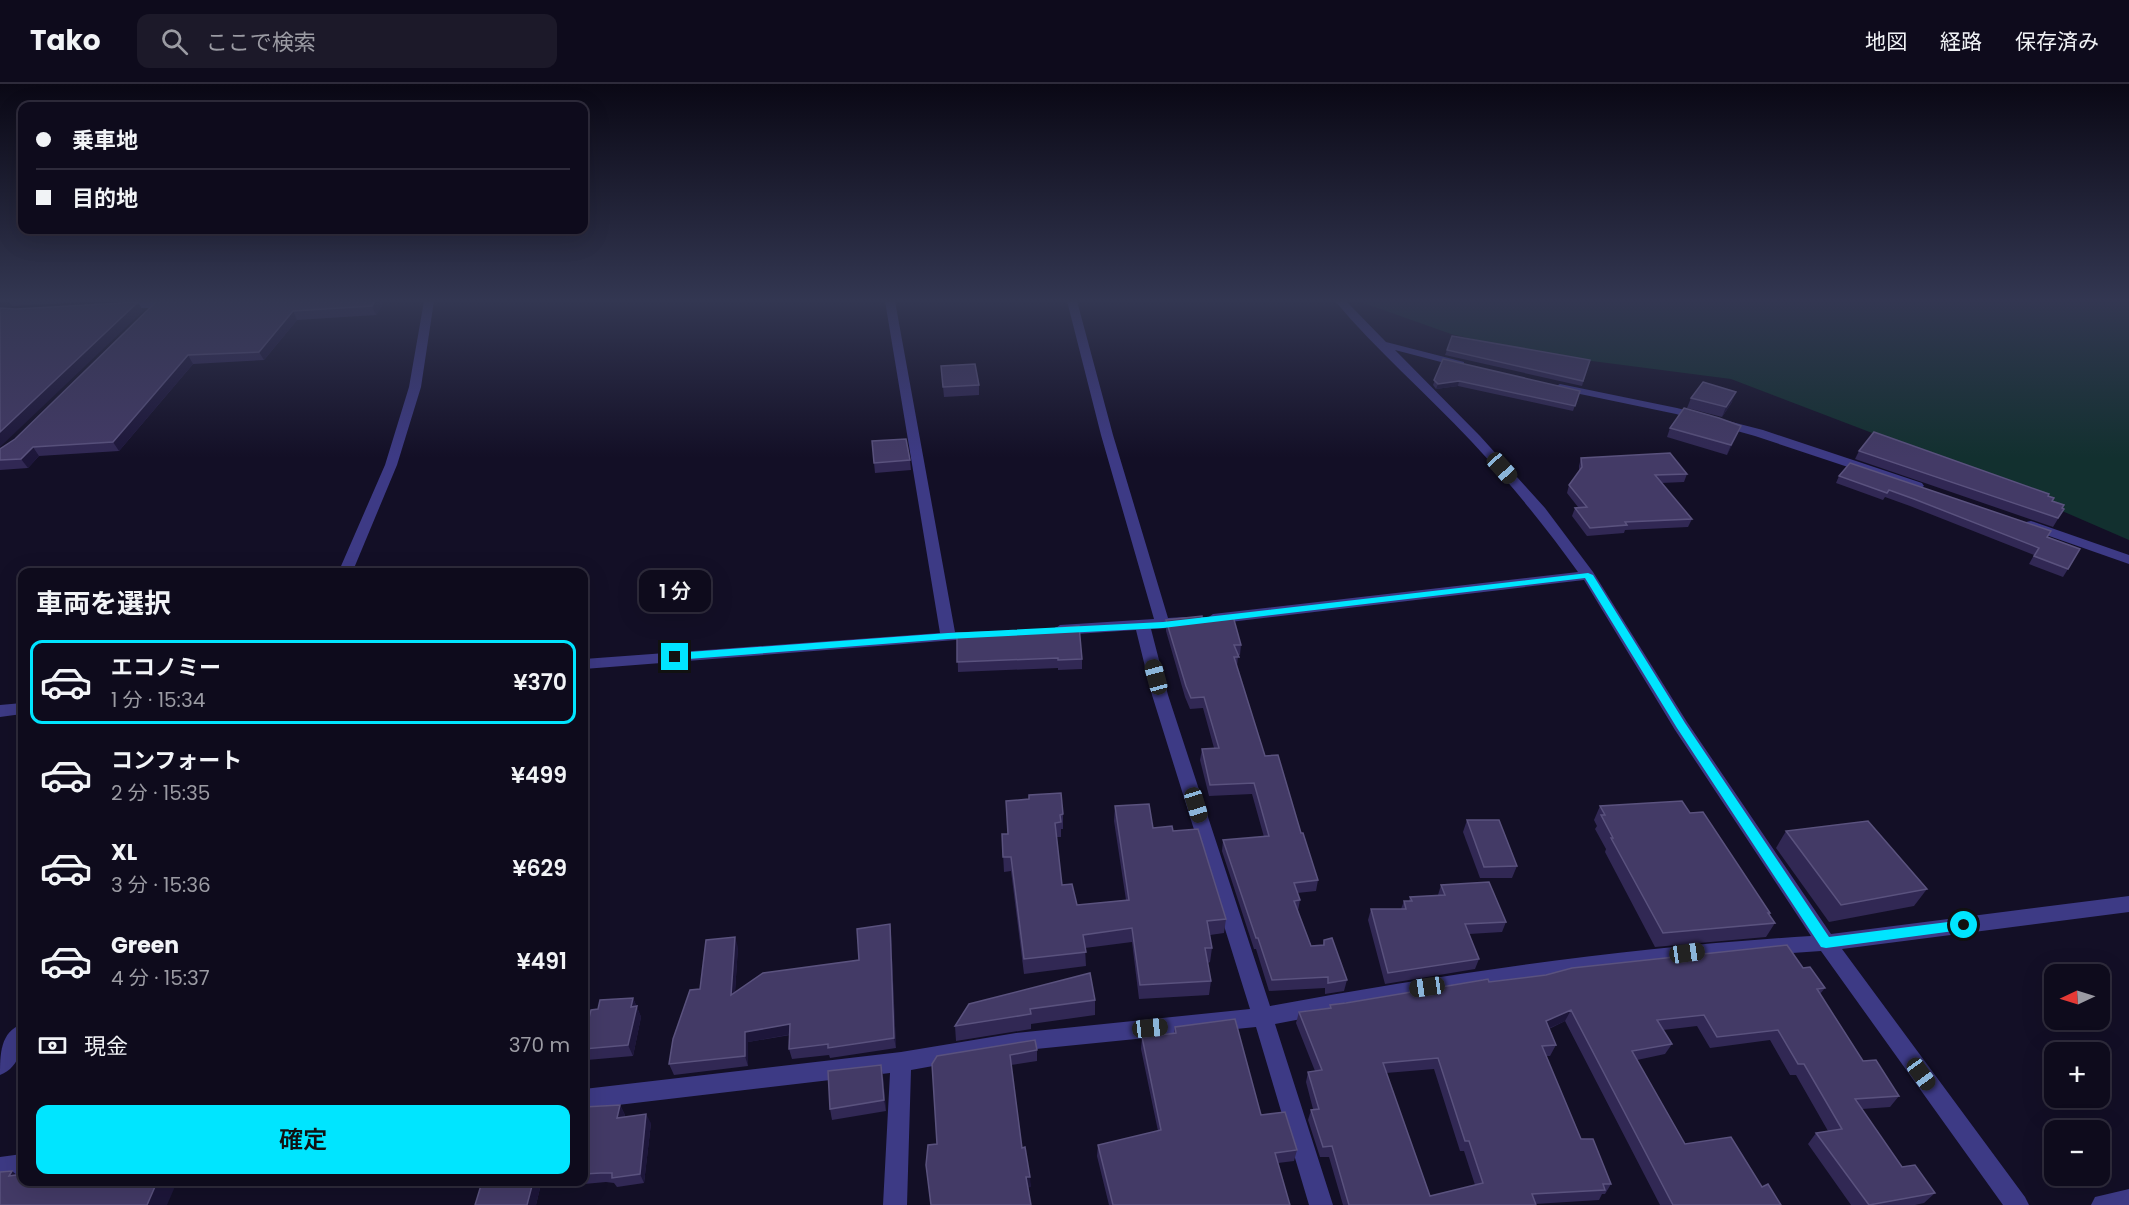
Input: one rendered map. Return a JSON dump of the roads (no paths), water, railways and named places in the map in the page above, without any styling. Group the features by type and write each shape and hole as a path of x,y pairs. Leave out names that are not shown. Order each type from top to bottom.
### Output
{"street":[{"path":"347,568 391,465 415,387 421,353"},
{"path":"899,353 948,636"},
{"path":"1086,353 1163,625"},
{"path":"1389,353 1483,447 1540,511 1588,575 1681,726 1826,943 2017,1205"},
{"path":"1419,353 1472,367"},
{"path":"1552,386 1677,411 1759,433 1934,492"},
{"path":"2020,522 2129,560"},
{"path":"1040,631 1163,625 1588,575"},
{"path":"1143,626 1161,698 1262,1017 1282,1073 1321,1205"},
{"path":"588,664 994,634"},
{"path":"0,711 18,709"},
{"path":"588,1099 901,1062 1016,1042 1262,1017 1351,999 1451,984 1711,950 1826,943 2129,904"},
{"path":"0,1065 18,1039"},
{"path":"896,1205 895,1170 901,1062"},
{"path":"0,1168 18,1166"},
{"path":"2103,1205 2129,1201"}]}
